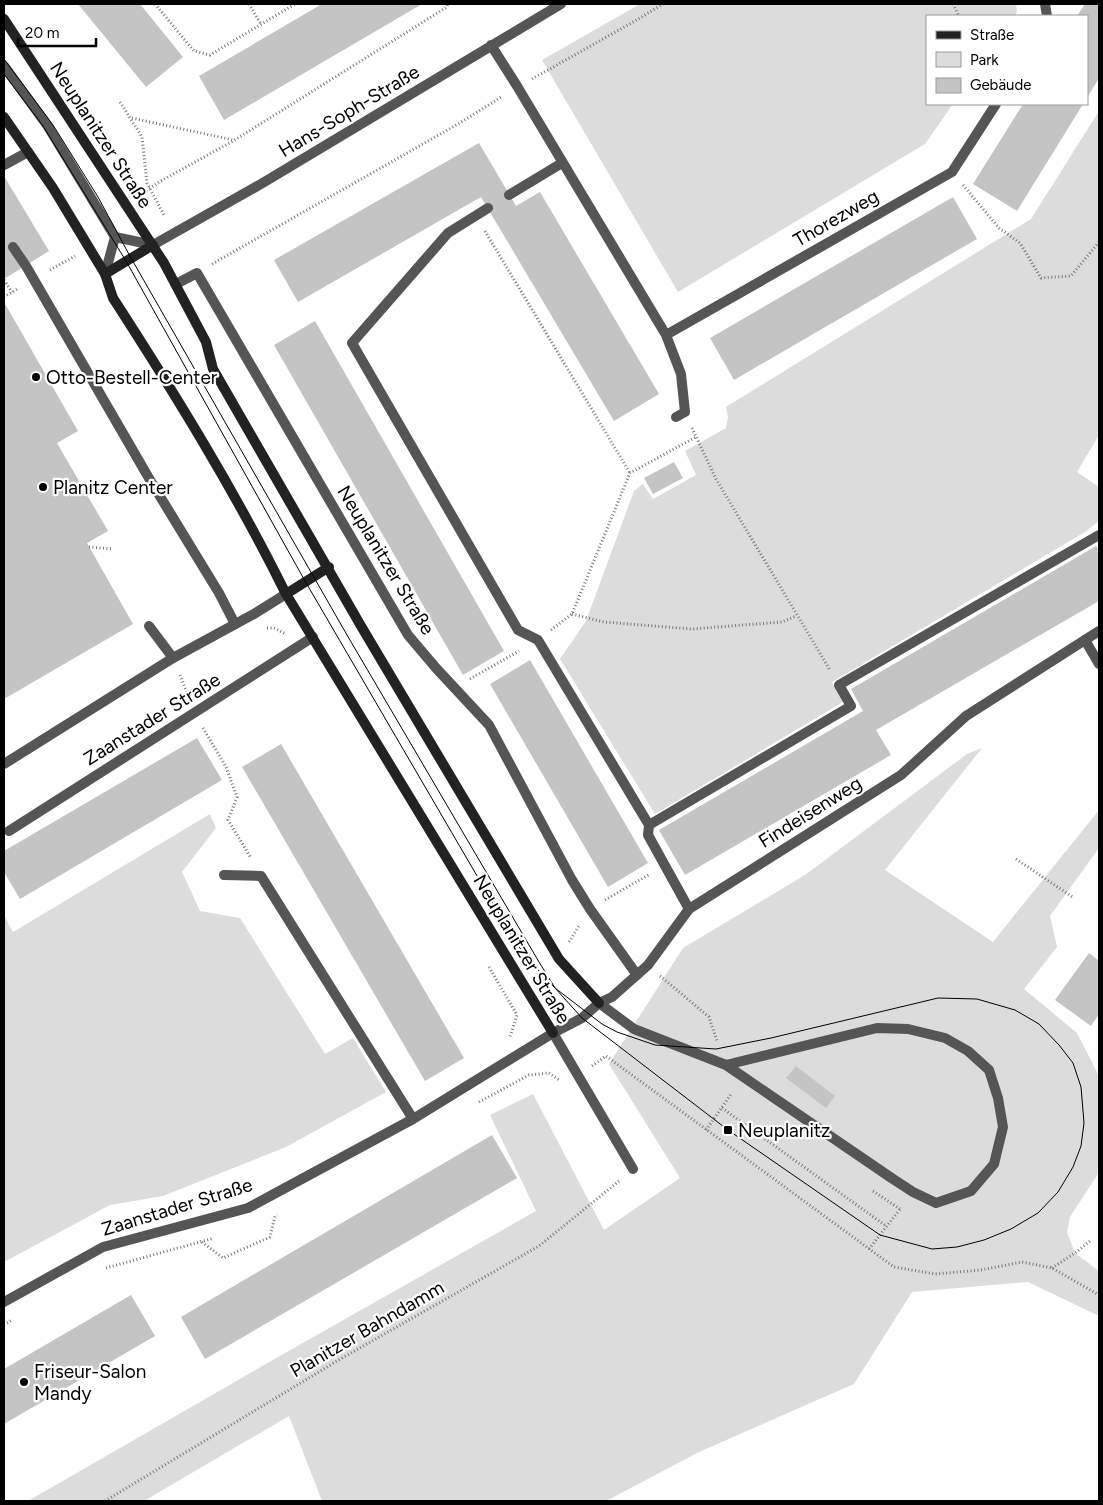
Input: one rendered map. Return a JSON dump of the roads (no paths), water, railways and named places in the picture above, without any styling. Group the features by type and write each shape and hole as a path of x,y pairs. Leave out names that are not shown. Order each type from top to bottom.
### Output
{"street":[{"name":"Hans-Soph-Straße","path":"153,245 174,235 269,179 561,4"},
{"name":"Neuplanitzer Straße","path":"4,19 153,245 206,342 213,369 329,567 361,626 559,959 599,1003"},
{"path":"491,45 666,335 681,374 681,414"},
{"path":"4,66 47,125 115,237 105,274"},
{"name":"Thorezweg","path":"666,335 952,172 995,105"},
{"name":"Neuplanitzer Straße","path":"4,116 105,274 113,298 202,439 260,540 286,594 553,1033 633,1169"},
{"path":"4,164 28,152"},
{"path":"510,195 562,163"},
{"path":"488,208 448,233 352,343 518,630 538,640 649,825 648,835 689,909"},
{"path":"115,237 153,245"},
{"path":"105,274 153,245"},
{"path":"13,248 26,266 150,480 219,593 235,624"},
{"name":"Neuplanitzer Straße","path":"176,284 197,273 408,634 436,668 489,725 572,880 590,909 637,975"},
{"path":"649,825 851,706 839,685 1099,535"},
{"path":"286,594 329,567"},
{"name":"Zaanstader Straße","path":"4,764 173,658 254,614 286,594"},
{"path":"149,626 173,658"},
{"name":"Findeisenweg","path":"553,1033 582,1018 599,1003 612,997 648,965 689,909 901,775 966,716 1099,631"},
{"name":"Zaanstader Straße","path":"9,831 313,638"},
{"path":"1085,640 1099,664"},
{"path":"224,874 261,876 413,1119"},
{"path":"599,1003 634,1029 726,1065 913,1192 936,1203 970,1191 994,1164 1003,1127 998,1098 989,1070 968,1051 945,1038 908,1029 877,1028 726,1065"},
{"name":"Zaanstader Straße","path":"4,1302 103,1247 248,1208 413,1119 553,1033"}],"tram line":[{"path":"4,59 53,125 98,197 347,635 555,988 582,1018 728,1130 880,1235 932,1249 957,1247 984,1240 1011,1229 1038,1213 1058,1192 1073,1167 1081,1146 1084,1123 1081,1087 1073,1063 1059,1045 1039,1024 1015,1010 977,999 938,998 771,1038 716,1049 655,1045 617,1032 602,1024 555,988 527,958 515,941 305,581 126,261 43,126 4,74"}],"place":[{"name":"Otto-Bestell-Center","path":"36,377"},
{"name":"Planitz Center","path":"43,487"},
{"name":"Neuplanitz","path":"728,1130"},
{"name":"Friseur-Salon Mandy","path":"24,1382"}]}
